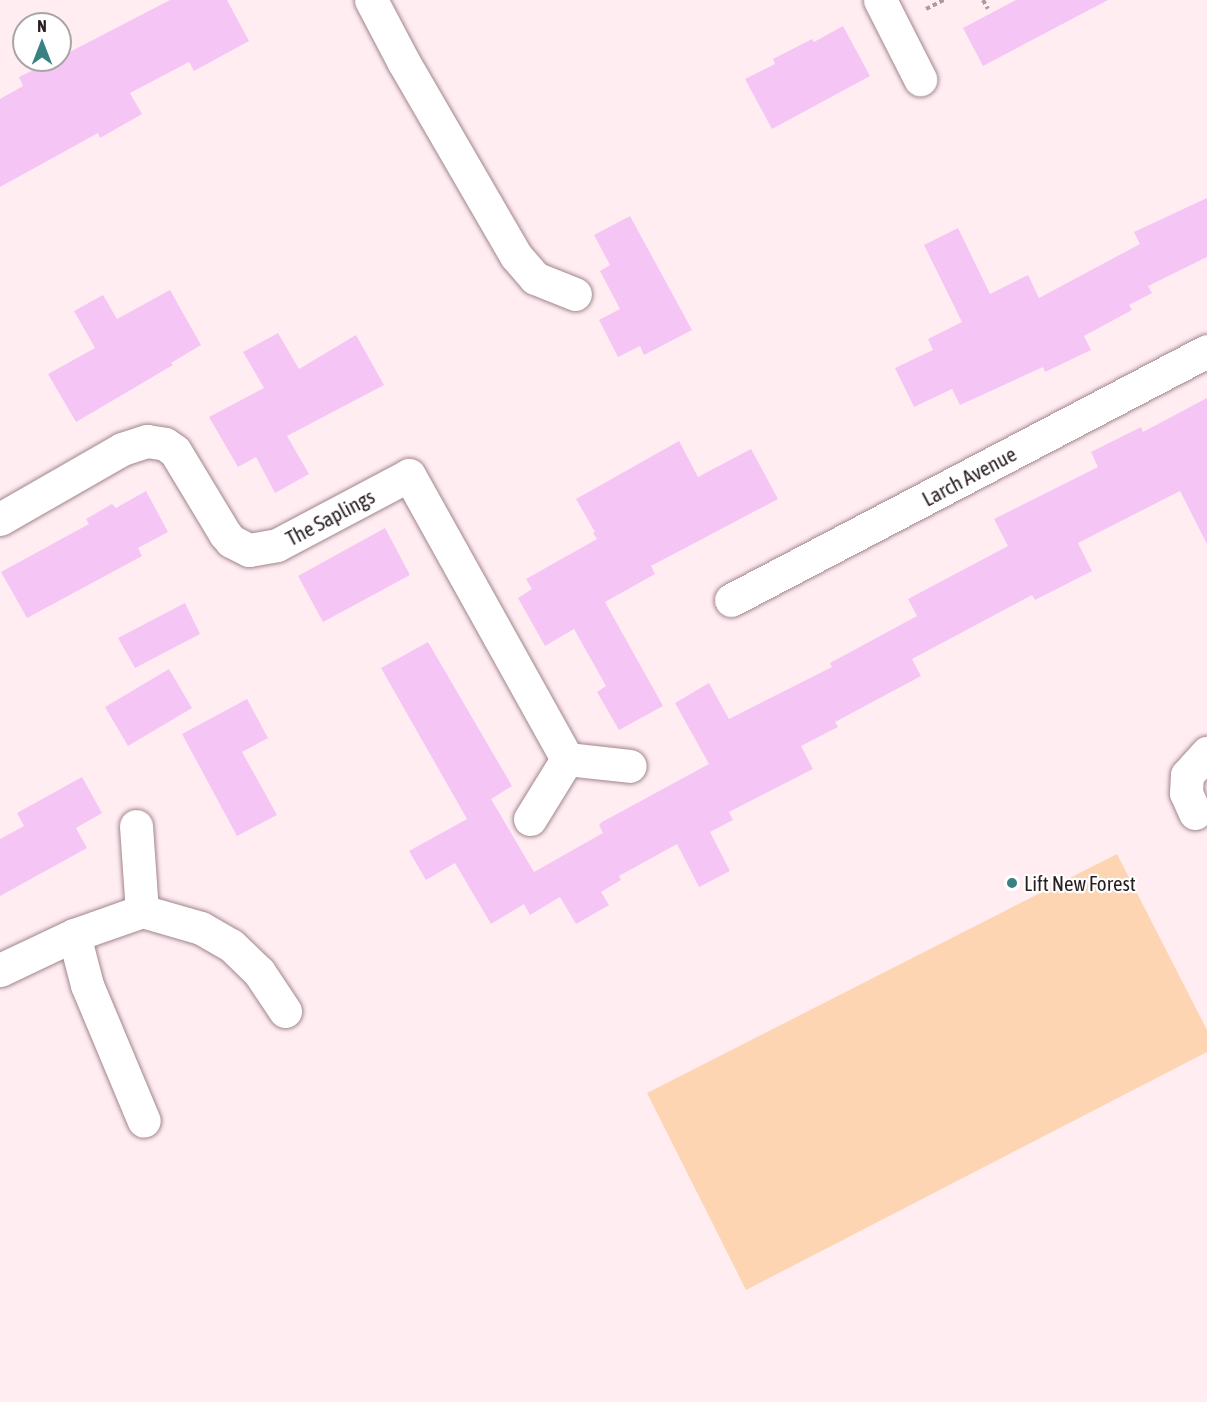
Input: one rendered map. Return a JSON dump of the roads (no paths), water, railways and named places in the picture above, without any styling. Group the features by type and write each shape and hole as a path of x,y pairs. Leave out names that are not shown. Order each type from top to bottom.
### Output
{"street":[{"path":"371,0 403,62 516,256 536,278 575,294"},
{"path":"880,0 920,79"},
{"name":"Larch Avenue","path":"731,600 1207,351"},
{"name":"The Saplings","path":"0,519 122,449 147,441 165,444 175,451 225,534 231,541 249,550 277,545 408,475 567,759"},
{"path":"1195,813 1186,793 1187,775 1207,753"},
{"path":"530,819 567,759 630,766"},
{"path":"136,825 142,911"},
{"path":"0,970 74,935 142,911 201,928 231,945 259,972 285,1011"},
{"path":"74,935 87,985 144,1121"}],"place":[{"name":"Lift New Forest","path":"1012,883"}]}
